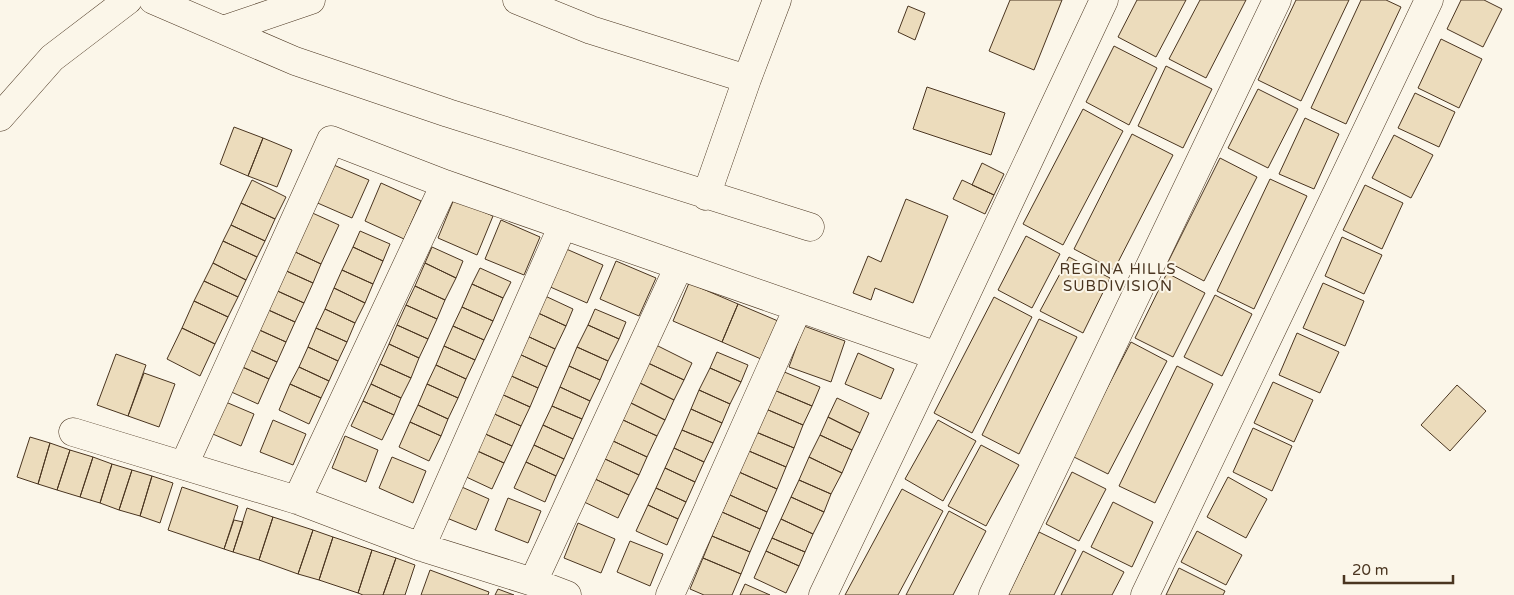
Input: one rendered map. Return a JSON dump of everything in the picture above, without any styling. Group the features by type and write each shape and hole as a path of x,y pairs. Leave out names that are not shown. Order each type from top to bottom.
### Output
{"main road":[{"path":"0,116 52,58 128,0"},
{"path":"153,0 304,64 448,113 706,196 810,227"},
{"path":"223,30 311,0"},
{"path":"517,0 591,30 747,78"},
{"path":"706,196 747,78 777,0"},
{"path":"822,595 937,356 1104,0"},
{"path":"993,595 1277,0"},
{"path":"1145,595 1429,0"},
{"path":"184,465 330,140 445,184 937,356"},
{"path":"297,500 445,184"},
{"path":"421,547 563,225"},
{"path":"533,582 679,266"},
{"path":"670,595 798,308"},
{"path":"73,432 297,500 421,547 533,582 567,595"}],"building":[{"path":"1010,0 1062,0 1034,70 989,51"},
{"path":"1137,0 1186,0 1156,57 1118,37"},
{"path":"1200,0 1246,0 1206,78 1169,59"},
{"path":"1296,0 1349,0 1301,101 1258,80"},
{"path":"1361,0 1386,0 1401,7 1346,124 1311,108"},
{"path":"1461,0 1484,0 1502,9 1483,47 1447,29"},
{"path":"908,6 925,13 915,40 898,32"},
{"path":"1441,39 1482,59 1459,108 1418,88"},
{"path":"1114,46 1157,68 1129,125 1086,102"},
{"path":"1166,66 1212,89 1183,148 1138,126"},
{"path":"927,87 1005,113 991,155 913,129"},
{"path":"1258,89 1298,109 1268,168 1228,148"},
{"path":"1415,93 1455,112 1439,147 1398,128"},
{"path":"1083,109 1123,131 1063,245 1023,224"},
{"path":"1305,118 1339,134 1314,189 1279,174"},
{"path":"234,127 263,138 248,176 220,164"},
{"path":"1132,134 1173,155 1114,270 1074,249"},
{"path":"1394,135 1433,155 1411,198 1372,178"},
{"path":"263,138 292,150 277,187 248,176"},
{"path":"1220,158 1257,177 1204,281 1168,262"},
{"path":"329,163 369,180 352,218 313,201"},
{"path":"982,163 1004,174 994,195 972,185"},
{"path":"1270,179 1307,196 1254,309 1217,291"},
{"path":"252,180 286,197 275,219 241,203"},
{"path":"962,180 994,195 985,214 953,199"},
{"path":"381,183 421,201 404,239 365,221"},
{"path":"1365,185 1403,203 1382,249 1343,230"},
{"path":"454,199 493,216 477,255 438,238"},
{"path":"906,199 948,216 913,303 875,288 871,300 853,293 868,256 881,262"},
{"path":"241,203 275,219 265,241 231,225"},
{"path":"308,211 339,225 321,264 291,250"},
{"path":"501,220 540,237 524,275 485,259"},
{"path":"231,225 265,241 257,257 223,241"},
{"path":"360,231 390,244 383,261 353,247"},
{"path":"1026,236 1060,254 1032,308 998,290"},
{"path":"1342,237 1382,255 1364,294 1325,276"},
{"path":"223,241 257,257 246,280 213,263"},
{"path":"353,247 383,261 373,284 342,270"},
{"path":"432,247 463,261 456,278 425,263"},
{"path":"564,248 603,265 587,303 548,286"},
{"path":"291,250 321,264 313,283 282,269"},
{"path":"1069,257 1110,278 1083,333 1040,311"},
{"path":"616,261 656,278 639,316 600,299"},
{"path":"213,263 246,280 238,297 204,281"},
{"path":"425,263 456,278 445,300 415,286"},
{"path":"480,268 511,282 503,298 472,284"},
{"path":"282,269 313,283 304,303 273,289"},
{"path":"342,270 373,284 365,303 334,288"},
{"path":"1167,273 1205,293 1173,357 1135,338"},
{"path":"204,281 238,297 228,317 194,301"},
{"path":"689,283 738,304 722,342 673,321"},
{"path":"1323,283 1364,301 1345,346 1303,328"},
{"path":"472,284 503,298 493,321 462,307"},
{"path":"415,286 445,300 437,319 406,305"},
{"path":"334,288 365,303 355,323 325,309"},
{"path":"273,289 304,303 295,322 264,308"},
{"path":"543,295 573,309 566,326 536,312"},
{"path":"1215,295 1252,314 1222,376 1184,357"},
{"path":"994,297 1032,317 972,433 934,413"},
{"path":"194,301 228,317 215,344 182,328"},
{"path":"738,304 778,321 761,359 722,342"},
{"path":"406,305 437,319 428,339 397,325"},
{"path":"462,307 493,321 484,340 453,326"},
{"path":"264,308 295,322 286,342 255,328"},
{"path":"325,309 355,323 347,342 316,328"},
{"path":"595,309 626,322 619,339 588,325"},
{"path":"536,312 566,326 555,349 525,335"},
{"path":"1039,319 1077,337 1019,454 982,435"},
{"path":"397,325 428,339 419,358 389,344"},
{"path":"588,325 619,339 608,361 577,347"},
{"path":"453,326 484,340 475,360 444,346"},
{"path":"804,326 845,341 831,382 789,367"},
{"path":"182,328 215,344 200,376 167,359"},
{"path":"255,328 286,342 277,362 246,348"},
{"path":"316,328 347,342 338,361 308,347"},
{"path":"1297,333 1339,352 1320,393 1279,375"},
{"path":"525,335 555,349 547,367 517,353"},
{"path":"1131,342 1167,361 1108,474 1072,456"},
{"path":"389,344 419,358 411,378 380,364"},
{"path":"656,345 692,363 684,380 648,363"},
{"path":"444,346 475,360 466,379 436,365"},
{"path":"308,347 338,361 329,381 299,367"},
{"path":"577,347 608,361 600,380 569,366"},
{"path":"246,348 277,362 269,379 238,365"},
{"path":"717,352 748,365 741,382 710,368"},
{"path":"517,353 547,367 538,388 507,374"},
{"path":"858,353 894,369 881,399 845,384"},
{"path":"116,354 146,365 128,416 97,405"},
{"path":"648,363 684,380 674,400 638,382"},
{"path":"380,364 411,378 401,398 371,384"},
{"path":"238,365 269,379 258,404 227,390"},
{"path":"436,365 466,379 458,398 427,384"},
{"path":"569,366 600,380 590,401 560,387"},
{"path":"1177,366 1213,384 1155,503 1119,486"},
{"path":"299,367 329,381 321,398 290,384"},
{"path":"710,368 741,382 730,404 699,390"},
{"path":"782,371 820,387 812,406 774,390"},
{"path":"144,373 175,384 159,427 128,416"},
{"path":"507,374 538,388 530,407 499,393"},
{"path":"638,382 674,400 665,420 629,402"},
{"path":"1273,382 1313,400 1294,442 1254,423"},
{"path":"290,384 321,398 309,424 279,410"},
{"path":"371,384 401,398 394,415 363,401"},
{"path":"427,384 458,398 448,419 418,405"},
{"path":"1457,385 1486,411 1450,451 1421,425"},
{"path":"560,387 590,401 582,419 552,406"},
{"path":"699,390 730,404 722,423 691,409"},
{"path":"774,390 812,406 803,425 766,409"},
{"path":"499,393 530,407 521,426 490,412"},
{"path":"837,398 869,413 860,433 828,417"},
{"path":"221,400 254,414 241,446 208,432"},
{"path":"363,401 394,415 382,440 351,426"},
{"path":"629,402 665,420 657,436 621,419"},
{"path":"418,405 448,419 441,436 410,422"},
{"path":"552,406 582,419 573,439 543,425"},
{"path":"691,409 722,423 713,443 682,430"},
{"path":"766,409 803,425 794,448 756,432"},
{"path":"490,412 521,426 512,446 481,432"},
{"path":"828,417 860,433 852,450 820,435"},
{"path":"621,419 657,436 647,457 611,440"},
{"path":"273,420 306,434 293,465 260,452"},
{"path":"938,420 976,441 943,501 905,479"},
{"path":"410,422 441,436 429,461 399,447"},
{"path":"543,425 573,439 564,459 534,445"},
{"path":"1253,428 1292,446 1272,491 1233,472"},
{"path":"682,430 713,443 704,462 674,448"},
{"path":"481,432 512,446 504,463 473,449"},
{"path":"756,432 794,448 786,467 749,451"},
{"path":"820,435 852,450 842,473 809,457"},
{"path":"345,436 378,450 366,482 332,468"},
{"path":"30,437 50,443 38,484 17,477"},
{"path":"611,440 647,457 639,475 603,458"},
{"path":"50,443 70,450 57,490 38,484"},
{"path":"534,445 564,459 556,476 526,462"},
{"path":"981,445 1019,465 986,526 948,506"},
{"path":"674,448 704,462 695,482 665,468"},
{"path":"473,449 504,463 492,489 462,475"},
{"path":"70,450 93,457 80,497 57,490"},
{"path":"749,451 786,467 777,489 739,472"},
{"path":"93,457 112,464 100,503 80,497"},
{"path":"392,457 426,471 413,503 379,488"},
{"path":"809,457 842,473 831,494 799,480"},
{"path":"603,458 639,475 629,495 593,478"},
{"path":"526,462 556,476 545,502 514,488"},
{"path":"112,464 132,470 119,510 100,503"},
{"path":"665,468 695,482 686,502 656,488"},
{"path":"132,470 152,476 140,516 119,510"},
{"path":"739,472 777,489 767,512 730,495"},
{"path":"1072,472 1106,489 1079,541 1046,524"},
{"path":"152,476 173,483 160,523 140,516"},
{"path":"1228,477 1267,499 1246,538 1207,517"},
{"path":"593,478 629,495 618,518 582,501"},
{"path":"799,480 831,494 824,512 791,497"},
{"path":"455,484 489,499 476,530 442,516"},
{"path":"182,487 238,506 224,549 168,530"},
{"path":"656,488 686,502 678,519 648,505"},
{"path":"902,489 943,511 898,595 845,595"},
{"path":"730,495 767,512 760,529 722,512"},
{"path":"791,497 824,512 813,534 781,519"},
{"path":"508,498 541,511 528,543 495,530"},
{"path":"1113,502 1153,522 1132,567 1091,547"},
{"path":"648,505 678,519 667,545 636,531"},
{"path":"247,508 273,517 259,560 233,552"},
{"path":"949,511 986,531 953,595 906,595"},
{"path":"722,512 760,529 750,552 712,536"},
{"path":"273,517 313,530 298,574 259,560"},
{"path":"781,519 813,534 805,552 772,538"},
{"path":"234,520 243,522 233,552 224,549"},
{"path":"578,523 615,539 601,573 564,558"},
{"path":"313,530 333,537 319,580 298,574"},
{"path":"1197,531 1242,555 1226,585 1181,562"},
{"path":"1039,532 1076,550 1054,595 1008,595"},
{"path":"712,536 750,552 741,574 703,558"},
{"path":"333,537 372,550 358,593 319,580"},
{"path":"772,538 805,552 799,566 766,551"},
{"path":"630,541 663,554 650,586 617,572"},
{"path":"372,550 396,558 383,595 363,595 358,593"},
{"path":"766,551 799,566 786,593 754,578"},
{"path":"1083,551 1124,572 1112,595 1061,595"},
{"path":"396,558 415,565 405,595 383,595"},
{"path":"703,558 741,574 732,595 704,595 690,589"},
{"path":"1179,568 1225,591 1223,595 1166,595"},
{"path":"430,570 489,592 488,595 421,595"},
{"path":"745,584 770,595 740,595"},
{"path":"498,589 514,595 495,595"}],"district":[{"name":"REGINA HILLS SUBDIVISION","path":"1118,278"}]}
